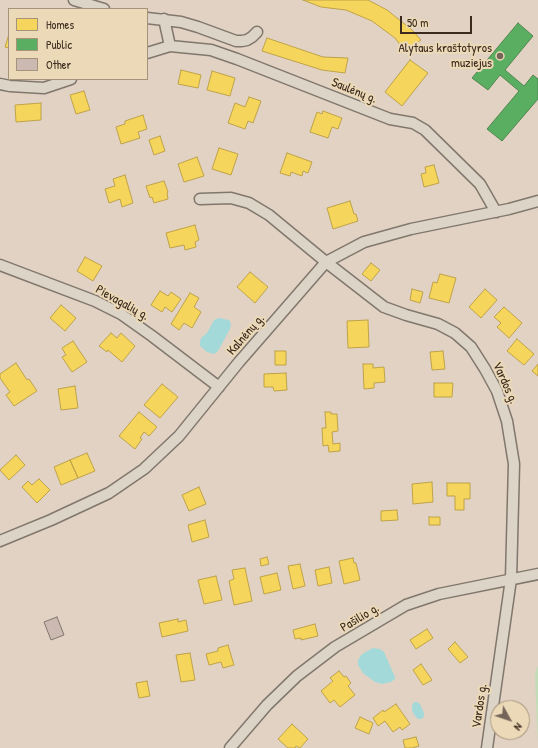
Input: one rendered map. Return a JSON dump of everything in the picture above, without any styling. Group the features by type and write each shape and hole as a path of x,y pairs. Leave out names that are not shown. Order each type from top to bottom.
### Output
{"street":[{"path":"74,0 101,8"},
{"path":"148,18 181,22 236,41 247,40 257,32"},
{"path":"164,19 170,46"},
{"name":"Saulėnų g.","path":"148,53 170,46 211,50 237,58 390,119 413,123 425,130 480,184 496,212"},
{"path":"0,84 44,88 67,80"},
{"name":"Vardos g.","path":"200,199 231,198 249,203 268,215 384,307 438,324 455,333 472,348 486,369 497,391 507,421 514,464 511,579 487,748"},
{"name":"Kalnėnų g.","path":"0,541 51,520 109,493 144,469 179,436 239,362 326,262 364,242 411,229 496,212 538,201"},
{"name":"Pievagalių g.","path":"0,265 95,300 121,314 220,387"},
{"name":"Pašilio g.","path":"230,748 267,705 292,681 341,644 406,605 439,594 538,574"}],"green space":[{"path":"538,665 538,745 535,675"}],"water":[{"path":"219,318 229,320 231,324 230,329 218,351 214,354 207,352 200,346 200,342 201,338 207,333 214,320"},
{"path":"373,648 380,649 384,652 395,677 395,679 391,682 382,684 375,682 363,673 358,665 358,660 362,654"},
{"path":"414,702 420,704 424,713 422,719 418,719 412,711"}],"building: Homes":[{"path":"303,0 368,0 387,10 412,30 421,40 405,51 395,38 372,21 346,10 321,7"},
{"path":"8,37 8,48 5,47"},
{"path":"267,38 323,57 348,58 345,73 322,70 262,51"},
{"path":"410,60 428,73 402,106 385,92"},
{"path":"181,70 201,75 198,88 178,84"},
{"path":"212,71 235,78 230,96 207,90"},
{"path":"84,91 90,110 76,114 70,95"},
{"path":"249,97 261,101 253,123 248,121 245,129 228,123 235,103 245,107"},
{"path":"41,103 41,120 16,122 15,105"},
{"path":"323,111 342,118 338,129 332,127 328,138 310,132 317,112 322,114"},
{"path":"143,115 147,129 138,132 140,138 121,144 116,127 125,124 125,121"},
{"path":"160,136 165,151 154,155 149,140"},
{"path":"219,148 238,154 231,175 212,169"},
{"path":"287,153 312,162 308,173 303,171 302,176 291,172 290,176 280,173"},
{"path":"197,157 204,176 184,182 178,164"},
{"path":"434,165 439,183 424,187 421,174 426,173 425,167"},
{"path":"125,175 133,203 122,207 120,199 109,203 105,189 115,186 113,179"},
{"path":"164,181 168,192 168,199 154,203 152,197 150,198 146,186"},
{"path":"350,201 358,221 333,229 327,208"},
{"path":"195,225 199,240 195,242 196,247 185,250 184,245 170,248 166,233"},
{"path":"85,257 102,266 93,281 77,271"},
{"path":"371,263 380,270 371,281 362,274"},
{"path":"250,272 268,287 255,303 237,287"},
{"path":"440,274 456,278 449,303 429,298 433,282 437,283"},
{"path":"412,289 423,292 420,303 410,300"},
{"path":"485,289 497,300 481,318 469,307"},
{"path":"160,291 168,296 171,292 181,299 172,312 165,307 162,312 151,305"},
{"path":"190,293 199,298 194,307 201,312 192,328 184,323 179,330 171,324"},
{"path":"61,305 76,318 65,331 50,318"},
{"path":"504,307 522,323 509,338 497,327 501,323 494,317"},
{"path":"368,320 369,347 348,348 347,321"},
{"path":"111,333 117,338 121,333 135,346 122,362 108,350 107,352 99,346"},
{"path":"517,339 534,354 524,365 507,351"},
{"path":"73,341 87,362 72,372 62,357 66,355 62,348"},
{"path":"275,351 286,351 286,365 275,365"},
{"path":"443,351 445,369 432,370 430,352"},
{"path":"16,363 27,380 29,379 37,391 14,406 6,395 10,392 0,378 0,374"},
{"path":"363,364 373,364 373,368 384,367 385,382 374,383 374,388 364,389"},
{"path":"538,364 538,376 532,371"},
{"path":"286,373 287,390 274,391 273,387 264,387 264,374"},
{"path":"434,383 453,383 452,397 434,397"},
{"path":"162,384 178,397 160,418 144,405"},
{"path":"75,386 78,408 61,410 58,389"},
{"path":"139,412 157,427 149,436 144,432 140,438 142,439 135,449 119,436"},
{"path":"325,412 337,414 338,431 332,432 333,444 340,443 340,451 329,452 328,445 323,446 322,428 326,428"},
{"path":"87,453 95,471 78,478 70,460"},
{"path":"16,455 25,465 9,480 0,470"},
{"path":"70,460 78,478 61,485 54,467"},
{"path":"39,479 50,490 37,503 22,487 28,481 32,485"},
{"path":"432,482 433,502 413,504 412,484"},
{"path":"447,483 470,483 470,499 464,499 464,510 455,510 455,496 447,496"},
{"path":"199,487 206,504 189,511 182,495"},
{"path":"397,510 398,520 381,521 381,511"},
{"path":"429,517 440,517 440,525 429,525"},
{"path":"205,520 209,537 192,542 188,525"},
{"path":"267,557 269,564 261,566 260,559"},
{"path":"353,558 354,563 356,563 360,580 344,584 339,561"},
{"path":"300,564 305,586 293,589 288,566"},
{"path":"329,567 332,583 318,586 315,570"},
{"path":"245,568 252,601 234,605 229,581 234,579 232,570"},
{"path":"277,573 281,590 264,594 260,577"},
{"path":"216,576 222,600 204,604 198,580"},
{"path":"178,619 178,622 186,620 188,631 162,637 159,623"},
{"path":"315,624 318,636 301,640 301,638 295,639 293,630"},
{"path":"427,629 433,638 416,649 410,640"},
{"path":"455,642 468,657 460,663 448,649"},
{"path":"228,645 234,665 223,668 221,662 209,665 206,654 218,651 218,648"},
{"path":"190,653 195,680 181,682 176,655"},
{"path":"421,664 432,680 423,685 413,670"},
{"path":"339,671 344,677 346,676 351,683 348,686 355,695 340,707 334,700 330,703 321,691 333,681 330,678"},
{"path":"147,681 150,696 139,698 136,683"},
{"path":"396,704 410,724 402,730 400,727 393,732 385,721 378,726 373,718 383,710 384,712"},
{"path":"360,717 373,723 369,734 355,728"},
{"path":"292,724 308,739 300,748 296,746 295,748 288,748 278,739"},
{"path":"416,737 419,746 405,748 403,740"}],"building: Public":[{"path":"518,23 533,36 505,70 524,86 533,75 538,79 538,99 502,141 487,129 519,91 500,75 488,90 472,78"}],"building: Other":[{"path":"57,617 64,635 51,640 44,622"}],"place":[{"name":"Alytaus kraštotyros muziejus","path":"500,56"}]}
